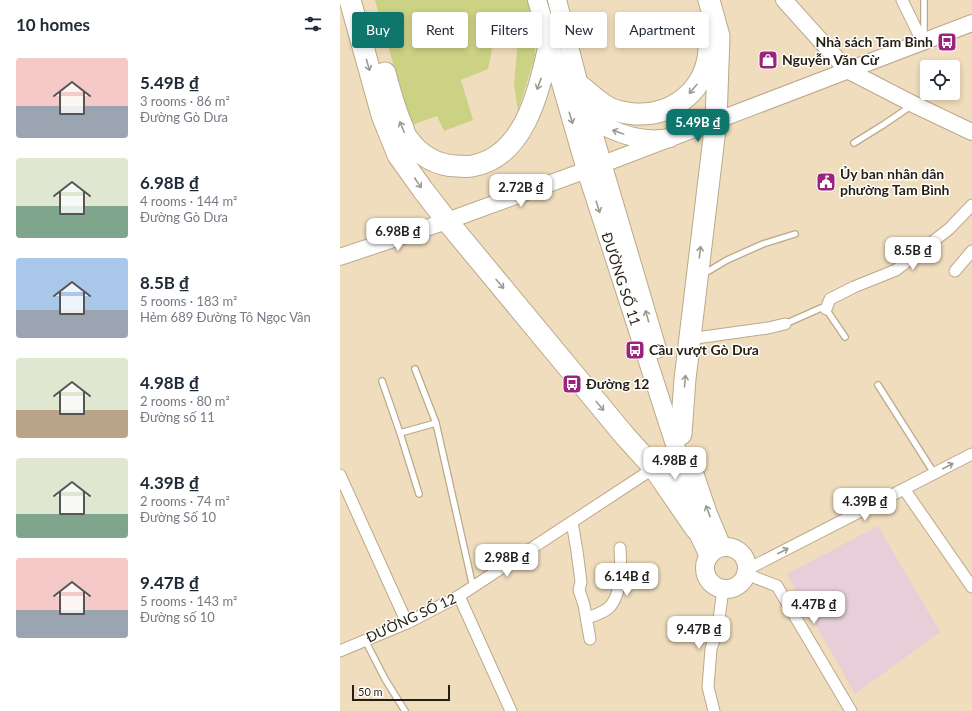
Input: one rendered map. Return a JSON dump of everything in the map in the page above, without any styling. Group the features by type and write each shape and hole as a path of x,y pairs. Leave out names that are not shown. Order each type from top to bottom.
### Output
{"highway":[{"path":"350,0 382,115 398,154 447,221 625,436 654,468 696,529"},
{"path":"363,0 398,117 407,139 424,156 438,163 471,167 489,161 502,153 515,140 531,109 542,77 549,46"},
{"path":"579,85 610,109 624,113 656,113 670,108 684,99 694,89 703,75 708,61 709,47 697,0"},
{"path":"681,434 689,339 716,121 718,36 709,0"}],"main road":[{"name":"ĐƯỜNG SỐ 11","path":"537,0 549,46 594,167 708,514 716,552"},
{"name":"ĐƯỜNG SỐ 11","path":"556,0 588,117 594,167 680,460 696,529 716,552"},
{"path":"588,117 608,129 628,136 648,139 670,138"},
{"path":"728,547 740,552 746,561 747,572 742,582 738,586 723,589 713,584 707,576 705,566 716,552 728,547"}],"street":[{"path":"784,0 847,70 972,132"},
{"path":"902,0 923,40"},
{"path":"340,257 447,221 594,167 923,40 972,23"},
{"path":"824,309 830,300 854,287 896,270 949,229 972,205"},
{"path":"955,271 972,251"},
{"path":"689,339 785,324"},
{"path":"747,572 972,454"},
{"path":"654,468 664,472 672,470 677,467 680,460"},
{"name":"ĐƯỜNG SỐ 12","path":"340,650 407,623 460,596 654,468"},
{"path":"340,475 407,623"},
{"path":"904,489 972,587"},
{"path":"572,522 581,582 579,590 587,618 590,639"},
{"path":"587,618 601,613 612,605 618,587 621,564 620,548"},
{"path":"747,572 777,586 851,711"},
{"path":"714,711 708,687 711,649 718,627 723,589"},
{"path":"460,596 511,711"}],"lane":[{"path":"923,40 924,0"},
{"path":"854,143 913,104"},
{"path":"697,278 727,260 795,234"},
{"path":"785,324 824,309 844,337"},
{"path":"415,369 436,423 473,587"},
{"path":"382,381 419,494"},
{"path":"878,385 934,473"},
{"path":"400,433 436,423"},
{"path":"365,640 385,679 405,711"}],"shaded area":[{"path":"878,526 940,632 855,694 787,574"}],"green space":[{"path":"375,0 529,0 533,12 476,12 476,48 492,48 488,69 461,80 473,120 444,131 437,116 412,125 389,48 404,48 404,12 378,12"},
{"path":"517,48 535,48 535,56 518,111 514,84"}],"place":[{"name":"Nhà sách Tam Bình","path":"947,42"},
{"name":"Nguyễn Văn Cừ","path":"768,60"},
{"name":"Ủy ban nhân dân phường Tam Bình","path":"826,182"},
{"name":"Cầu vượt Gò Dưa","path":"635,350"},
{"name":"Đường 12","path":"572,384"}]}
